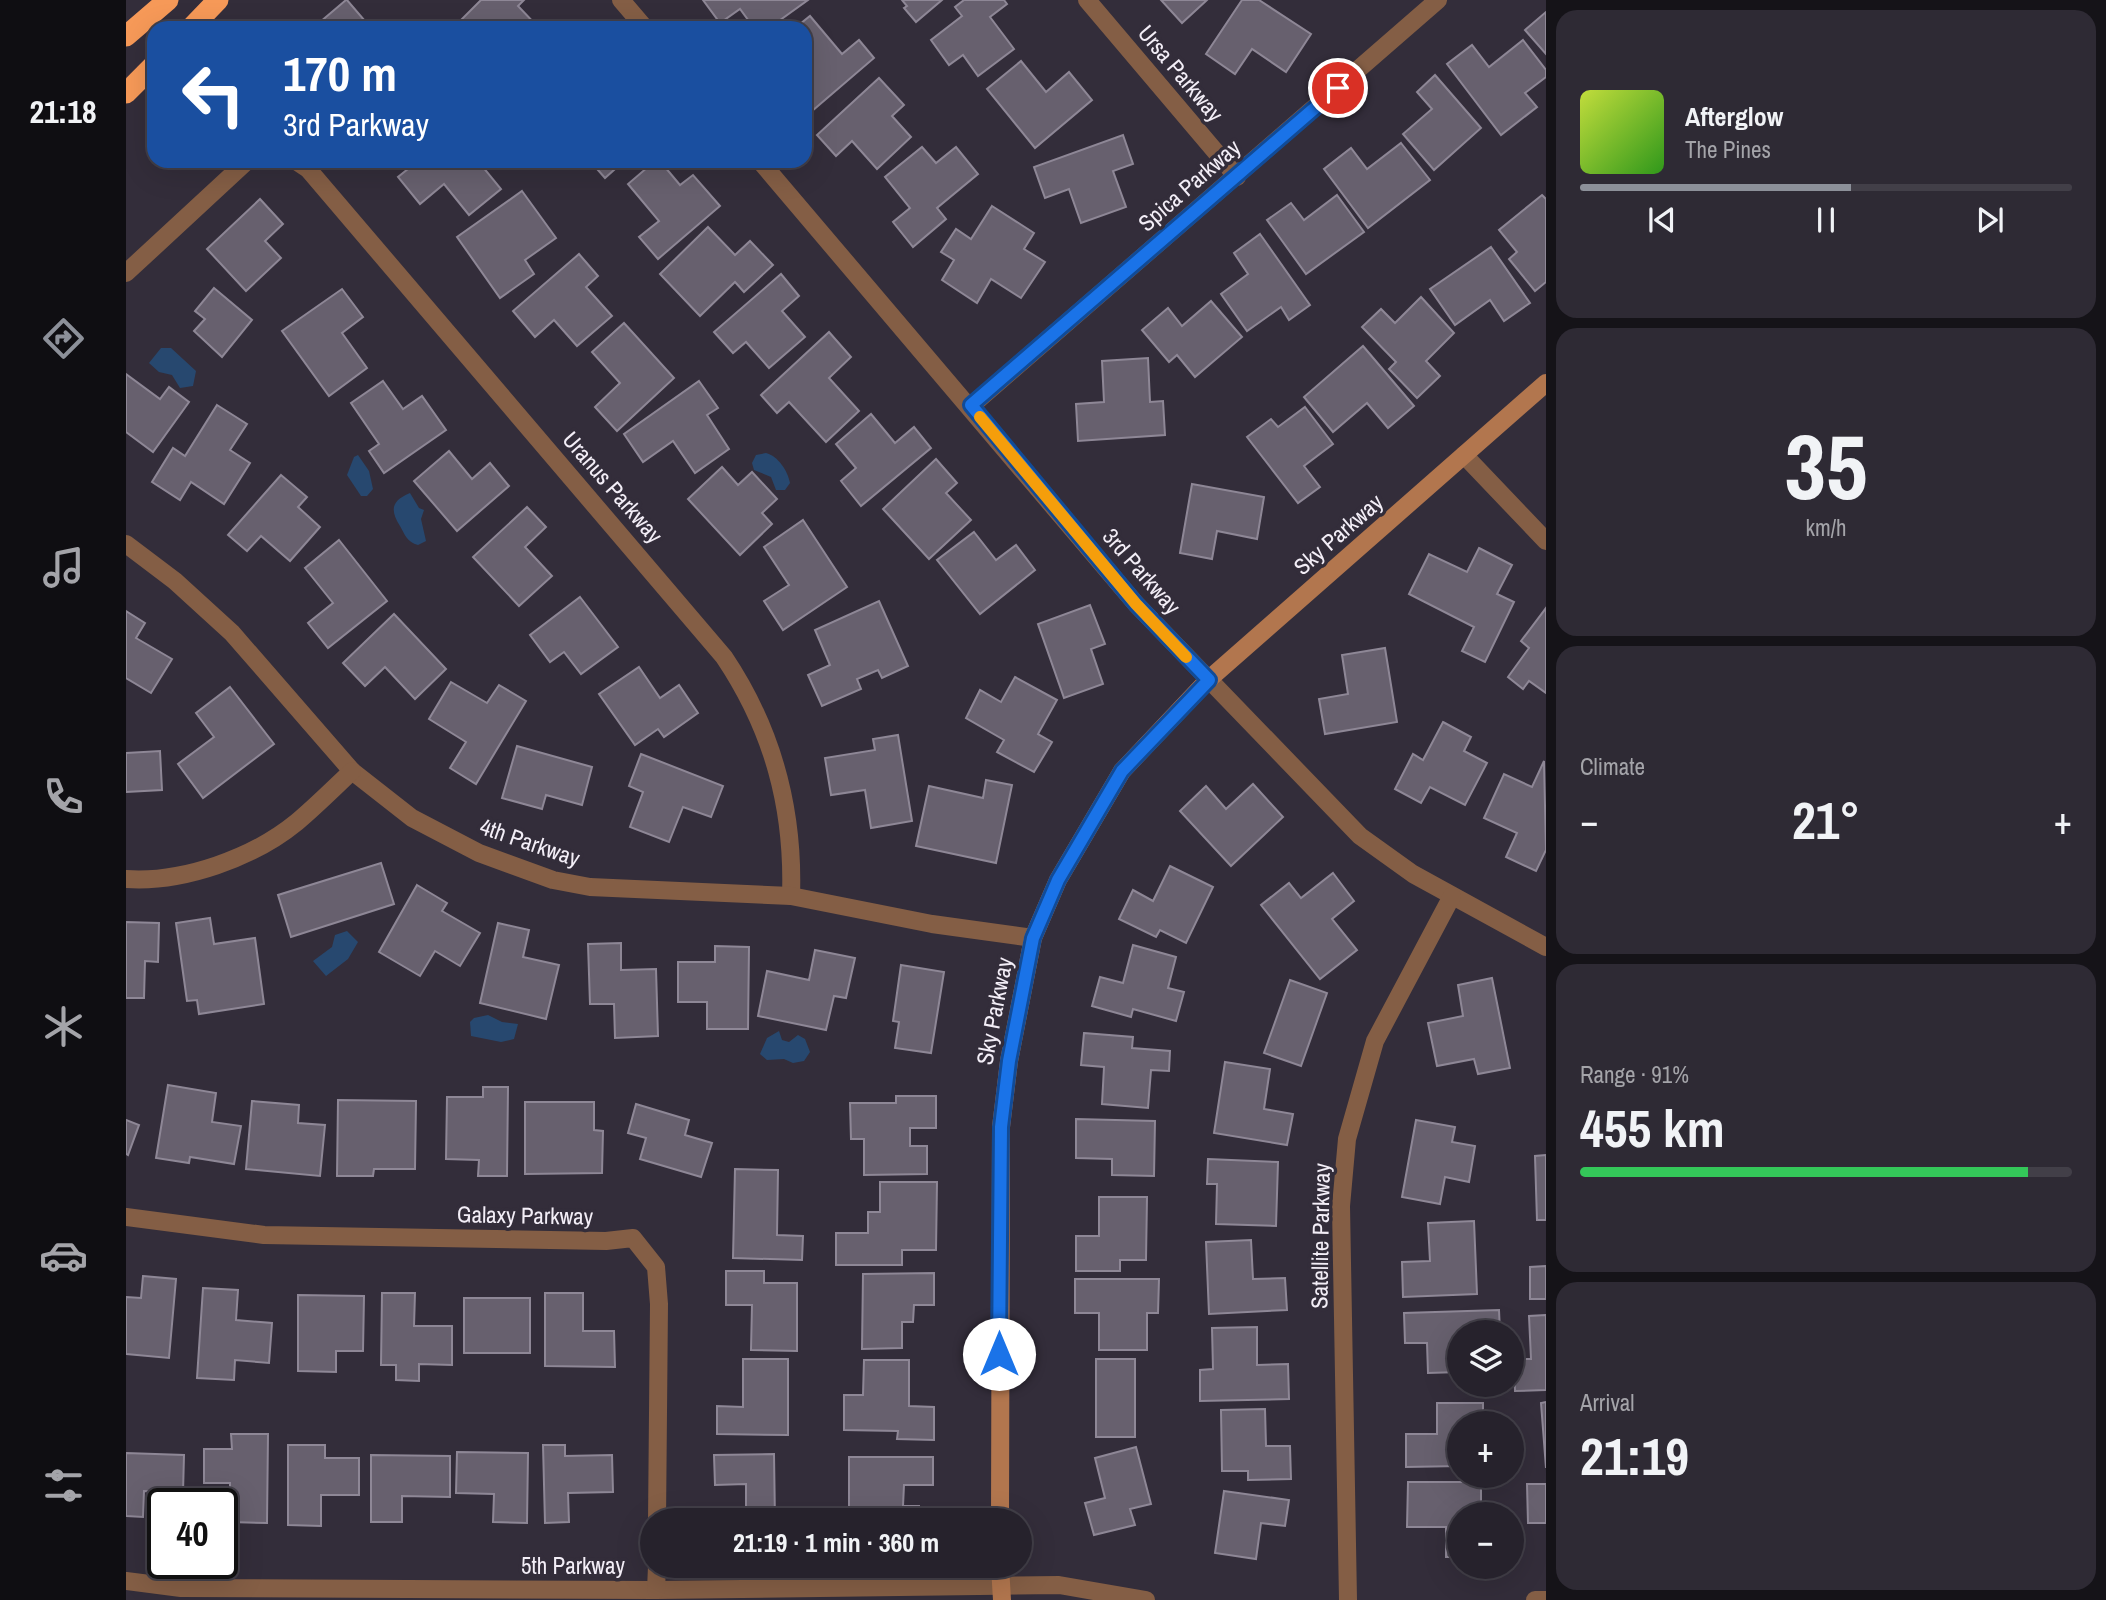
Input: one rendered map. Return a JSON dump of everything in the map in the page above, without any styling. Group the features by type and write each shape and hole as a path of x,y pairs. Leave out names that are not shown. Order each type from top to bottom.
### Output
{"highway":[{"path":"126,36 169,0"},
{"path":"198,21 218,0"},
{"path":"126,93 147,72"}],"street":[{"path":"621,0 639,21"},
{"name":"Ursa Parkway","path":"1087,0 1237,177"},
{"name":"Spica Parkway","path":"971,405 1438,0"},
{"path":"126,273 239,168"},
{"name":"Uranus Parkway","path":"304,168 317,179 724,657 756,711 779,771 790,833 791,896"},
{"name":"3rd Parkway","path":"766,168 971,405 1136,604 1360,836 1383,855 1452,897 1546,947"},
{"name":"Sky Parkway","path":"1000,1508 999,1146 1009,1061 1033,938 1058,880 1122,771 1209,680 1546,383"},
{"path":"1464,455 1546,541"},
{"name":"4th Parkway","path":"126,544 175,581 232,633 352,771 412,818 479,853 553,880 627,890 791,896 932,924 1033,938"},
{"path":"126,879 144,880 177,875 238,856 295,823 352,771"},
{"name":"Satellite Parkway","path":"1348,1600 1341,1206 1347,1139 1375,1041 1452,897"},
{"name":"Galaxy Parkway","path":"126,1217 264,1235 606,1241 633,1238 656,1267 659,1304 657,1508"},
{"path":"656,1578 656,1590"},
{"name":"5th Parkway","path":"126,1581 181,1588 1001,1593 1059,1585 1146,1600"},
{"path":"1535,1600 1546,1600"}],"water":[{"path":"161,348 171,348 196,371 193,386 180,388 172,375 159,372 149,363"},
{"path":"766,453 782,465 787,474 790,483 785,490 776,490 771,477 754,470 752,463 756,455"},
{"path":"358,455 369,471 373,489 367,496 361,496 347,475 354,457"},
{"path":"410,493 419,508 424,510 421,519 426,541 418,545 407,538 394,511 399,499"},
{"path":"347,931 358,942 348,959 326,976 313,961 332,947 335,935"},
{"path":"488,1015 502,1022 518,1024 514,1039 501,1042 471,1036 470,1022 474,1018"},
{"path":"779,1031 782,1040 789,1042 798,1035 805,1039 810,1052 804,1061 793,1063 784,1059 767,1060 760,1054 767,1038"}],"building":[{"path":"346,0 365,21 321,21"},
{"path":"481,0 524,0 518,6 532,21 460,21"},
{"path":"703,0 808,0 779,21 749,21 740,9 723,21 719,21"},
{"path":"902,0 942,0 916,22 904,8 907,6"},
{"path":"964,0 1004,0 1007,4 990,17 1014,49 978,76 963,55 949,65 931,40 962,16 955,7"},
{"path":"1161,0 1207,0 1182,23"},
{"path":"1242,0 1259,0 1311,34 1286,72 1252,49 1235,74 1206,54"},
{"path":"1546,12 1546,54 1525,30"},
{"path":"810,16 842,54 859,40 874,58 812,111 812,21 804,21"},
{"path":"1523,40 1546,70 1546,77 1525,93 1537,107 1501,135 1447,64 1472,45 1489,67"},
{"path":"1021,61 1046,92 1069,72 1092,100 1035,148 987,89"},
{"path":"1435,75 1481,128 1434,170 1403,134 1432,109 1417,92"},
{"path":"879,78 904,105 892,116 911,137 877,169 852,141 836,156 817,135"},
{"path":"1123,135 1133,164 1113,171 1126,207 1081,223 1069,189 1045,198 1034,167"},
{"path":"1401,143 1430,180 1368,228 1324,169 1351,148 1367,169"},
{"path":"922,147 936,163 956,147 978,174 937,208 946,219 913,247 893,222 910,208 885,177"},
{"path":"409,168 484,168 501,189 469,215 444,184 420,204 398,177"},
{"path":"596,168 616,168 605,178"},
{"path":"647,168 666,168 680,185 693,175 720,206 658,259 639,237 659,221 628,184"},
{"path":"522,191 556,238 525,260 534,274 500,298 457,237"},
{"path":"1337,195 1364,232 1306,274 1267,220 1291,203 1304,220"},
{"path":"1542,195 1546,199 1546,282 1535,291 1509,259 1517,252 1499,230"},
{"path":"260,199 283,224 265,241 281,258 246,291 207,249"},
{"path":"992,206 1034,233 1024,249 1045,262 1021,298 991,279 977,303 942,280 954,260 941,252 956,229 971,239"},
{"path":"708,227 735,255 750,241 773,265 744,292 735,282 700,316 660,274"},
{"path":"1260,234 1310,305 1289,320 1281,307 1247,331 1221,294 1248,274 1234,253"},
{"path":"1491,247 1530,303 1504,321 1490,300 1455,325 1430,289"},
{"path":"579,254 598,276 586,287 612,316 577,346 554,320 535,337 513,311"},
{"path":"781,274 799,296 782,311 805,337 769,368 746,342 733,353 714,332"},
{"path":"214,288 252,320 222,357 194,331 205,319 195,311"},
{"path":"342,289 363,317 342,333 367,368 329,396 282,331"},
{"path":"1421,297 1454,333 1426,361 1440,376 1417,398 1389,369 1396,362 1362,327 1381,309 1395,323"},
{"path":"1211,301 1242,337 1195,377 1177,355 1169,362 1142,330 1168,308 1182,326"},
{"path":"624,323 674,378 617,431 595,407 620,383 592,352"},
{"path":"829,332 851,357 829,378 859,411 826,442 789,402 777,413 761,395"},
{"path":"1363,346 1414,406 1388,428 1367,403 1333,432 1304,397"},
{"path":"1148,358 1150,402 1163,401 1165,435 1078,441 1076,404 1104,402 1102,361"},
{"path":"126,374 160,399 169,387 189,402 153,452 126,432"},
{"path":"383,381 403,409 422,396 446,430 384,473 369,451 379,444 351,403"},
{"path":"699,381 718,408 707,415 729,449 695,473 673,441 643,462 624,434"},
{"path":"217,405 247,424 230,450 250,463 224,504 191,482 180,500 152,482 173,448 185,456"},
{"path":"1305,407 1333,444 1304,466 1320,487 1298,503 1247,437 1271,419 1278,427"},
{"path":"871,414 895,443 914,427 931,448 861,506 841,481 856,468 836,444"},
{"path":"449,451 472,479 490,463 509,486 457,531 414,481"},
{"path":"936,459 957,483 946,493 971,520 929,559 883,509"},
{"path":"722,467 738,485 752,472 777,499 762,513 772,524 740,555 688,499"},
{"path":"281,475 307,497 298,507 320,527 290,561 261,536 247,551 228,535"},
{"path":"1192,484 1264,497 1257,539 1217,531 1212,559 1180,553"},
{"path":"527,507 546,527 525,547 552,576 519,606 473,557"},
{"path":"803,520 847,587 783,630 764,601 789,585 764,547"},
{"path":"974,532 996,560 1016,545 1035,570 980,614 937,560"},
{"path":"339,540 387,601 328,648 308,623 333,603 305,568"},
{"path":"1479,548 1512,565 1497,594 1514,602 1485,662 1462,651 1474,627 1409,594 1429,554 1467,572"},
{"path":"580,597 618,647 581,674 564,652 550,662 530,635"},
{"path":"879,601 908,666 882,678 878,670 857,679 861,689 822,706 808,675 830,665 815,630"},
{"path":"1090,605 1105,644 1091,649 1103,684 1064,698 1038,624"},
{"path":"1546,608 1546,693 1529,681 1523,689 1508,677 1529,648 1521,641"},
{"path":"126,611 145,623 136,638 172,659 151,693 126,678"},
{"path":"394,614 446,669 415,699 385,667 365,686 343,663"},
{"path":"1385,648 1397,722 1325,734 1319,699 1348,694 1342,655"},
{"path":"639,667 660,698 679,685 698,713 664,737 658,729 635,745 599,694"},
{"path":"1015,677 1057,700 1038,734 1052,742 1034,772 997,752 1004,740 966,718 980,690 1001,702"},
{"path":"451,682 487,703 499,685 526,701 476,784 450,768 466,742 429,719"},
{"path":"230,687 274,744 203,798 178,764 214,737 196,713"},
{"path":"1443,722 1471,737 1464,751 1487,763 1465,805 1430,787 1421,803 1395,789 1413,754 1423,760"},
{"path":"898,735 912,821 871,828 865,790 831,795 825,758 875,750 873,739"},
{"path":"517,746 592,767 582,805 546,795 542,809 502,798"},
{"path":"160,751 162,790 126,792 126,753"},
{"path":"641,754 723,786 711,817 683,807 669,842 630,827 643,792 629,786"},
{"path":"1544,761 1546,850 1536,871 1506,857 1517,833 1484,818 1504,774 1532,787"},
{"path":"986,780 1012,785 996,863 916,846 929,786 983,798"},
{"path":"1253,784 1283,817 1231,866 1180,811 1206,786 1226,809"},
{"path":"381,863 394,904 291,937 278,895"},
{"path":"1170,866 1213,887 1186,943 1160,930 1156,937 1119,919 1133,890 1153,901"},
{"path":"1333,873 1354,901 1332,919 1357,950 1320,979 1261,905 1289,883 1301,898"},
{"path":"417,885 447,903 442,911 480,933 460,966 435,951 420,976 379,952"},
{"path":"210,918 214,944 255,938 264,1004 199,1014 197,1000 187,1001 176,923"},
{"path":"126,922 159,923 158,962 145,961 144,998 126,998"},
{"path":"498,923 529,930 523,957 559,965 546,1019 480,1003"},
{"path":"621,943 621,970 656,969 658,1036 615,1038 614,1004 590,1004 588,944"},
{"path":"1133,945 1176,957 1168,988 1184,992 1176,1021 1133,1009 1131,1017 1092,1006 1100,977 1123,983"},
{"path":"715,946 749,947 748,1029 707,1029 707,1002 678,1002 678,962 715,962"},
{"path":"815,950 855,958 846,998 834,996 826,1030 758,1016 767,971 809,980"},
{"path":"901,965 944,972 931,1053 895,1048 899,1022 893,1021"},
{"path":"1492,978 1510,1068 1478,1074 1474,1059 1437,1066 1428,1023 1463,1016 1458,985"},
{"path":"1290,980 1327,993 1301,1066 1264,1053"},
{"path":"1084,1033 1133,1037 1132,1048 1170,1051 1169,1071 1151,1070 1148,1108 1102,1104 1104,1067 1081,1065"},
{"path":"1225,1062 1270,1069 1264,1109 1293,1114 1287,1145 1214,1133"},
{"path":"168,1085 216,1093 212,1122 241,1126 234,1164 190,1157 189,1163 156,1158"},
{"path":"483,1087 508,1087 507,1176 478,1176 479,1160 446,1159 447,1097 483,1097"},
{"path":"896,1096 936,1096 936,1128 910,1128 910,1146 927,1146 927,1174 864,1175 864,1139 851,1139 850,1103 896,1103"},
{"path":"338,1100 416,1101 415,1169 374,1169 373,1176 337,1176"},
{"path":"252,1101 299,1105 298,1123 325,1125 320,1176 246,1169"},
{"path":"525,1102 594,1102 594,1130 603,1131 602,1173 525,1174"},
{"path":"636,1104 689,1120 685,1135 712,1143 701,1177 640,1159 646,1138 628,1133"},
{"path":"1076,1119 1155,1121 1154,1176 1112,1175 1112,1159 1076,1158"},
{"path":"126,1120 139,1125 128,1155 126,1154"},
{"path":"1416,1120 1455,1127 1452,1142 1475,1146 1469,1182 1445,1177 1440,1204 1402,1197"},
{"path":"1546,1155 1546,1220 1537,1220 1535,1156"},
{"path":"1208,1159 1278,1162 1276,1226 1216,1224 1217,1184 1207,1184"},
{"path":"735,1169 778,1170 777,1235 803,1236 802,1260 733,1258"},
{"path":"880,1182 937,1182 936,1250 902,1250 902,1265 836,1265 836,1233 868,1233 868,1212 880,1212"},
{"path":"1099,1197 1147,1197 1146,1260 1120,1260 1120,1271 1076,1271 1076,1236 1099,1236"},
{"path":"1474,1221 1477,1294 1403,1297 1402,1262 1430,1261 1428,1223"},
{"path":"1251,1240 1253,1279 1285,1278 1287,1310 1209,1314 1206,1242"},
{"path":"1546,1266 1546,1299 1530,1299 1530,1267"},
{"path":"726,1271 764,1271 764,1283 797,1283 797,1351 751,1350 752,1305 726,1305"},
{"path":"934,1273 934,1305 914,1305 913,1322 902,1322 902,1348 862,1349 863,1274"},
{"path":"143,1276 176,1279 169,1358 126,1354 126,1297 141,1298"},
{"path":"1075,1279 1159,1279 1158,1313 1147,1313 1147,1350 1099,1350 1099,1313 1075,1313"},
{"path":"203,1288 238,1290 236,1320 272,1323 269,1363 235,1360 234,1380 197,1378"},
{"path":"382,1293 415,1293 414,1326 452,1326 452,1365 419,1364 419,1381 396,1380 396,1365 381,1365"},
{"path":"545,1293 583,1293 583,1331 614,1331 615,1367 545,1366"},
{"path":"298,1295 364,1296 363,1351 336,1351 336,1372 298,1371"},
{"path":"464,1298 530,1298 530,1353 464,1353"},
{"path":"1499,1310 1499,1320 1447,1320 1447,1372 1428,1373 1427,1343 1405,1343 1404,1313"},
{"path":"1546,1315 1546,1390 1524,1391 1524,1359 1531,1359 1529,1316"},
{"path":"1257,1327 1257,1365 1288,1364 1289,1399 1200,1401 1200,1370 1213,1369 1212,1328"},
{"path":"743,1359 788,1359 788,1435 717,1434 717,1406 743,1407"},
{"path":"1096,1359 1135,1359 1135,1437 1096,1437"},
{"path":"864,1360 909,1360 909,1406 934,1407 934,1440 897,1439 898,1431 844,1430 844,1395 863,1395"},
{"path":"1546,1402 1546,1468 1541,1403"},
{"path":"1437,1403 1483,1403 1483,1411 1447,1411 1447,1466 1406,1467 1406,1434 1437,1434"},
{"path":"1265,1409 1266,1446 1290,1446 1291,1479 1248,1480 1248,1471 1222,1471 1221,1410"},
{"path":"231,1434 268,1434 267,1523 238,1522 238,1488 230,1488 230,1483 204,1483 204,1449 232,1449"},
{"path":"288,1445 325,1445 325,1458 359,1458 359,1495 321,1495 321,1526 288,1525"},
{"path":"543,1445 565,1445 565,1456 612,1455 613,1492 568,1493 569,1522 545,1523"},
{"path":"1136,1447 1151,1504 1130,1509 1135,1525 1094,1535 1085,1503 1105,1498 1095,1458"},
{"path":"457,1452 528,1453 527,1523 493,1522 494,1494 456,1493"},
{"path":"126,1453 184,1455 183,1488 147,1488 147,1491 144,1491 143,1517 126,1516"},
{"path":"774,1454 775,1508 746,1508 746,1484 715,1485 714,1455"},
{"path":"371,1455 450,1456 450,1497 402,1496 402,1522 371,1522"},
{"path":"849,1457 933,1457 933,1485 904,1485 903,1506 919,1508 849,1508"},
{"path":"1408,1482 1447,1482 1447,1488 1481,1488 1481,1502 1447,1502 1447,1557 1446,1527 1407,1527"},
{"path":"1527,1484 1546,1484 1546,1523 1528,1523"},
{"path":"1224,1491 1289,1500 1285,1526 1261,1523 1256,1559 1215,1553"}],"slow traffic":[{"path":"980,417 1136,604 1186,657"}],"route":[{"path":"999,1354 1001,1127 1009,1061 1033,938 1058,880 1122,771 1209,680 1136,604 971,405 1338,88"}]}
